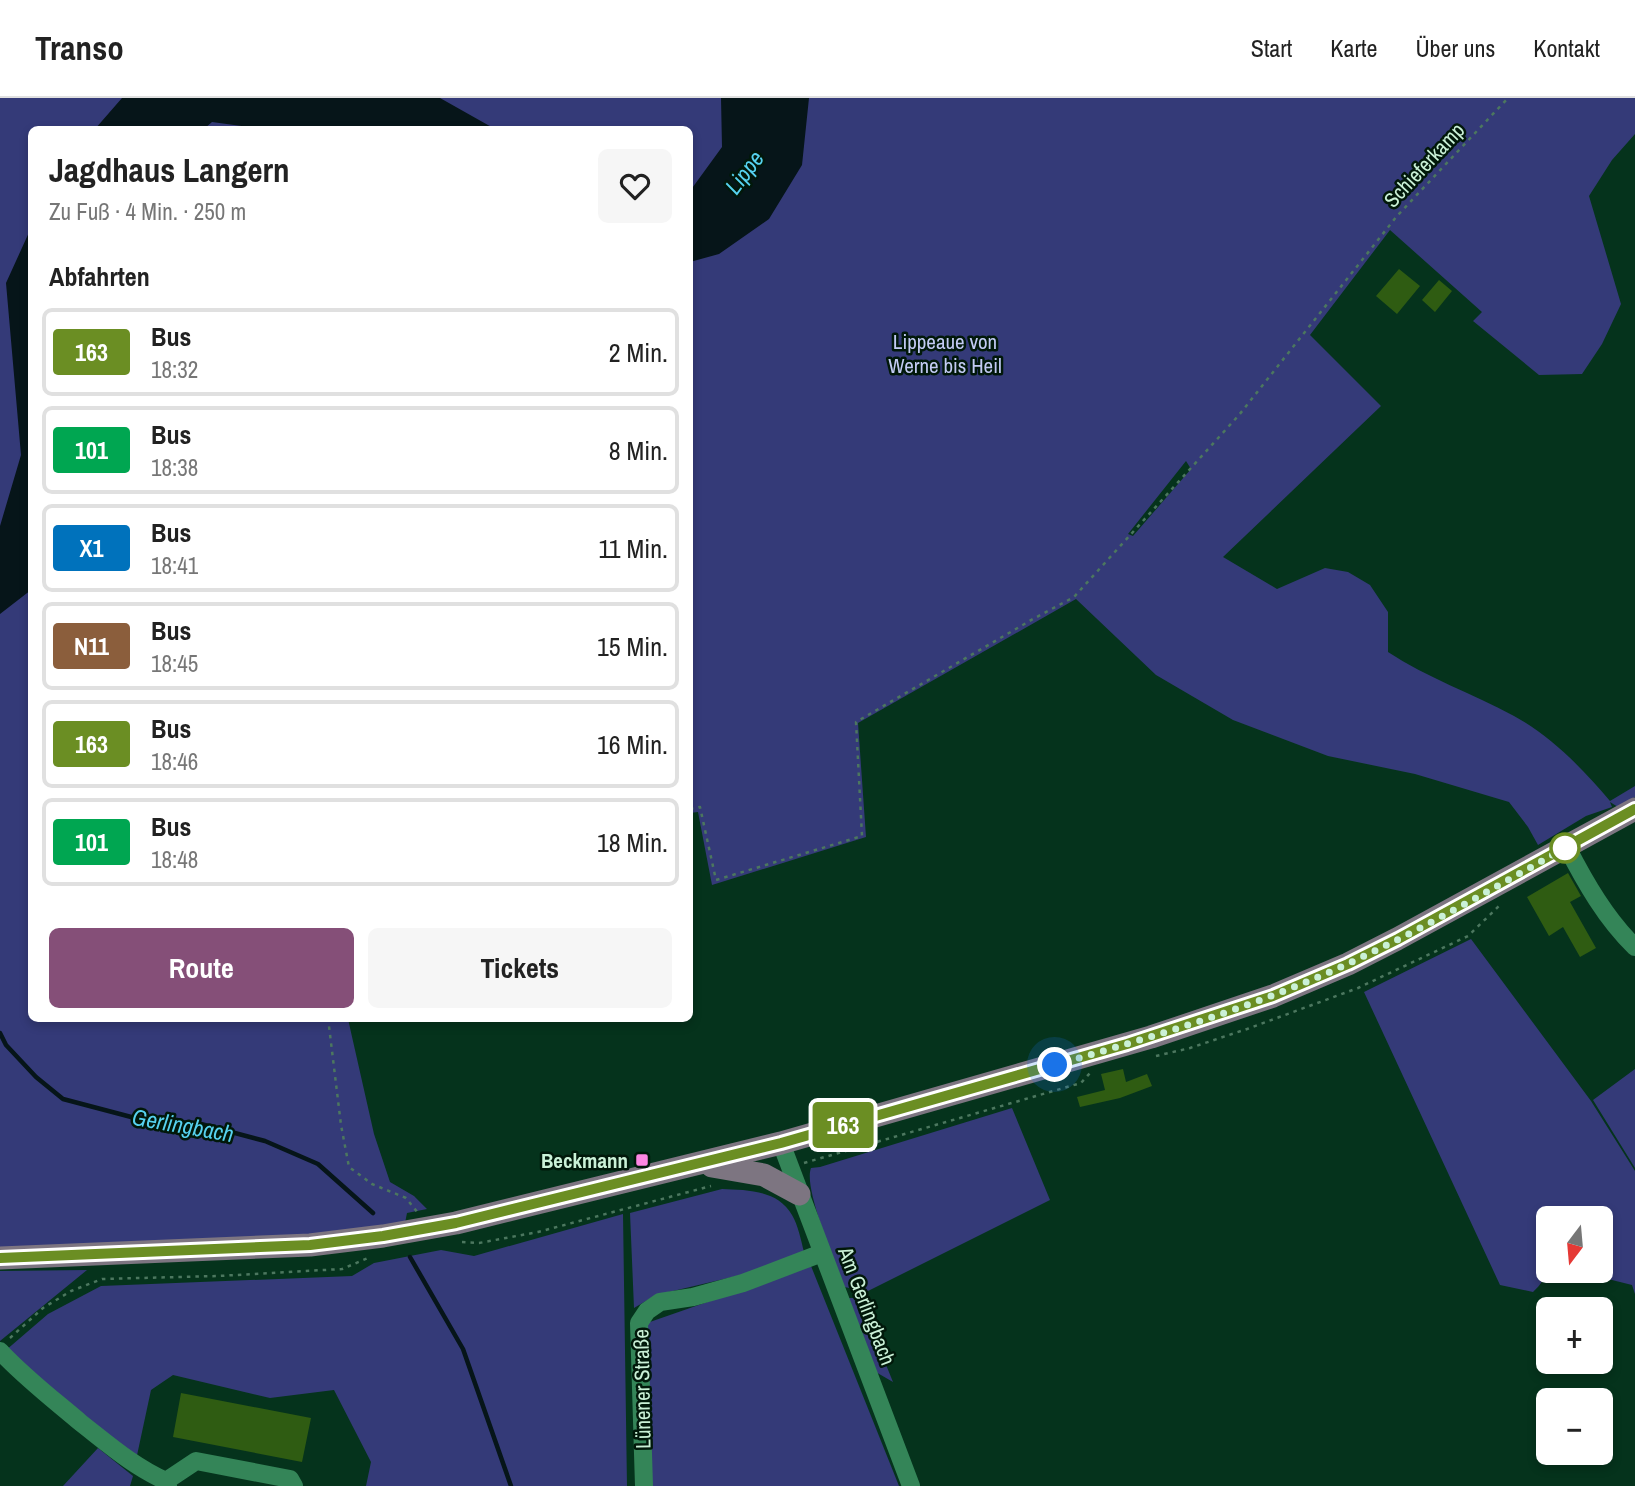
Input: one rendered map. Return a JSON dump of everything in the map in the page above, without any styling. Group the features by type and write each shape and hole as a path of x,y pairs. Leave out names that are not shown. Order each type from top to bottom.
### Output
{"main road":[{"path":"0,1258 310,1245 425,1229 781,1143 1151,1037 1273,996 1398,939 1635,809"},
{"path":"699,1164 764,1175 799,1194"}],"street":[{"path":"1567,847 1604,910 1635,947"},
{"name":"Am Gerlingbach","path":"781,1143 911,1486"},
{"name":"Lünener Straße","path":"644,1486 639,1323 647,1311 660,1302 693,1297 743,1283 822,1253"},
{"path":"0,1351 119,1453 167,1484 196,1461 290,1479 294,1486"}],"path":[{"name":"Schieferkamp","path":"693,808 701,807 716,880 862,836 856,722 1074,597 1239,415 1397,216 1508,98"},
{"path":"328,1022 349,1167 372,1184 406,1198 416,1209 425,1229"}],"green space":[{"name":"Lippeaue von Werne bis Heil","path":"0,98 1635,98 1635,134 1612,160 1589,196 1621,304 1602,344 1582,374 1539,375 1473,321 1482,312 1390,230 1310,335 1381,406 1223,557 1277,589 1325,568 1348,572 1370,585 1388,612 1388,652 1418,670 1528,724 1566,754 1610,801 1635,786 1635,797 1618,807 1610,802 1612,807 1586,816 1538,845 1509,802 1415,774 1328,756 1233,720 1156,675 1076,599 858,723 866,837 712,885 698,812 693,813 693,126 28,126 28,1022 349,1022 374,1134 390,1182 414,1196 427,1209 407,1213 405,1223 314,1235 0,1248","holes":["1186,461 1191,469 1133,536 1128,534"]},
{"path":"1471,939 1591,1101 1635,1171 1635,1294 1632,1285 1614,1280 1614,1206 1536,1206 1536,1283 1541,1283 1533,1292 1500,1285 1364,992"},
{"path":"1635,1069 1635,1168 1593,1100"},
{"path":"1012,1108 1050,1200 858,1296 855,1289 844,1287 816,1208 810,1178 811,1168"},
{"path":"722,1189 761,1193 779,1201 794,1219 804,1252 741,1275 656,1295 634,1308 630,1213"},
{"path":"623,1214 627,1486 366,1486 371,1462 334,1390 270,1398 173,1375 151,1390 136,1460 5,1351 48,1314 101,1286 352,1276 374,1263 441,1250 474,1256"},
{"path":"811,1266 899,1486 651,1486 647,1323"},
{"path":"87,1270 0,1341 0,1271"},
{"path":"847,1298 859,1298 893,1382 874,1371"},
{"path":"98,1448 133,1476 130,1486 63,1486"}],"water":[{"path":"122,98 440,98 490,126 242,126 212,122 207,126 98,126"},
{"name":"Lippe","path":"721,98 809,98 802,165 769,219 719,254 693,261 693,187 722,147"},
{"path":"28,235 28,592 0,614 0,526 21,455 6,283"}],"building":[{"path":"1399,269 1420,286 1397,314 1376,296"},
{"path":"1439,280 1452,291 1435,312 1422,300"},
{"path":"1568,873 1581,896 1570,902 1596,948 1580,957 1563,927 1549,936 1527,897"},
{"path":"1123,1069 1126,1082 1147,1074 1152,1086 1120,1098 1080,1107 1077,1097 1105,1090 1101,1074"},
{"path":"181,1393 311,1418 302,1462 173,1437"}],"waterway":[{"name":"Gerlingbach","path":"0,1033 6,1045 36,1077 63,1099 135,1118 201,1124 265,1141 318,1164 373,1213"},
{"name":"Gerlingbach","path":"410,1257 463,1349 511,1486"}],"bus line":[{"name":"163","path":"0,1258 310,1245 383,1236 456,1223 781,1143 1127,1044 1273,996 1398,939 1635,809"}],"place":[{"name":"Beckmann","path":"642,1160"}],"route":[{"path":"1055,1065 1151,1037 1312,980 1398,939 1565,848"}]}
